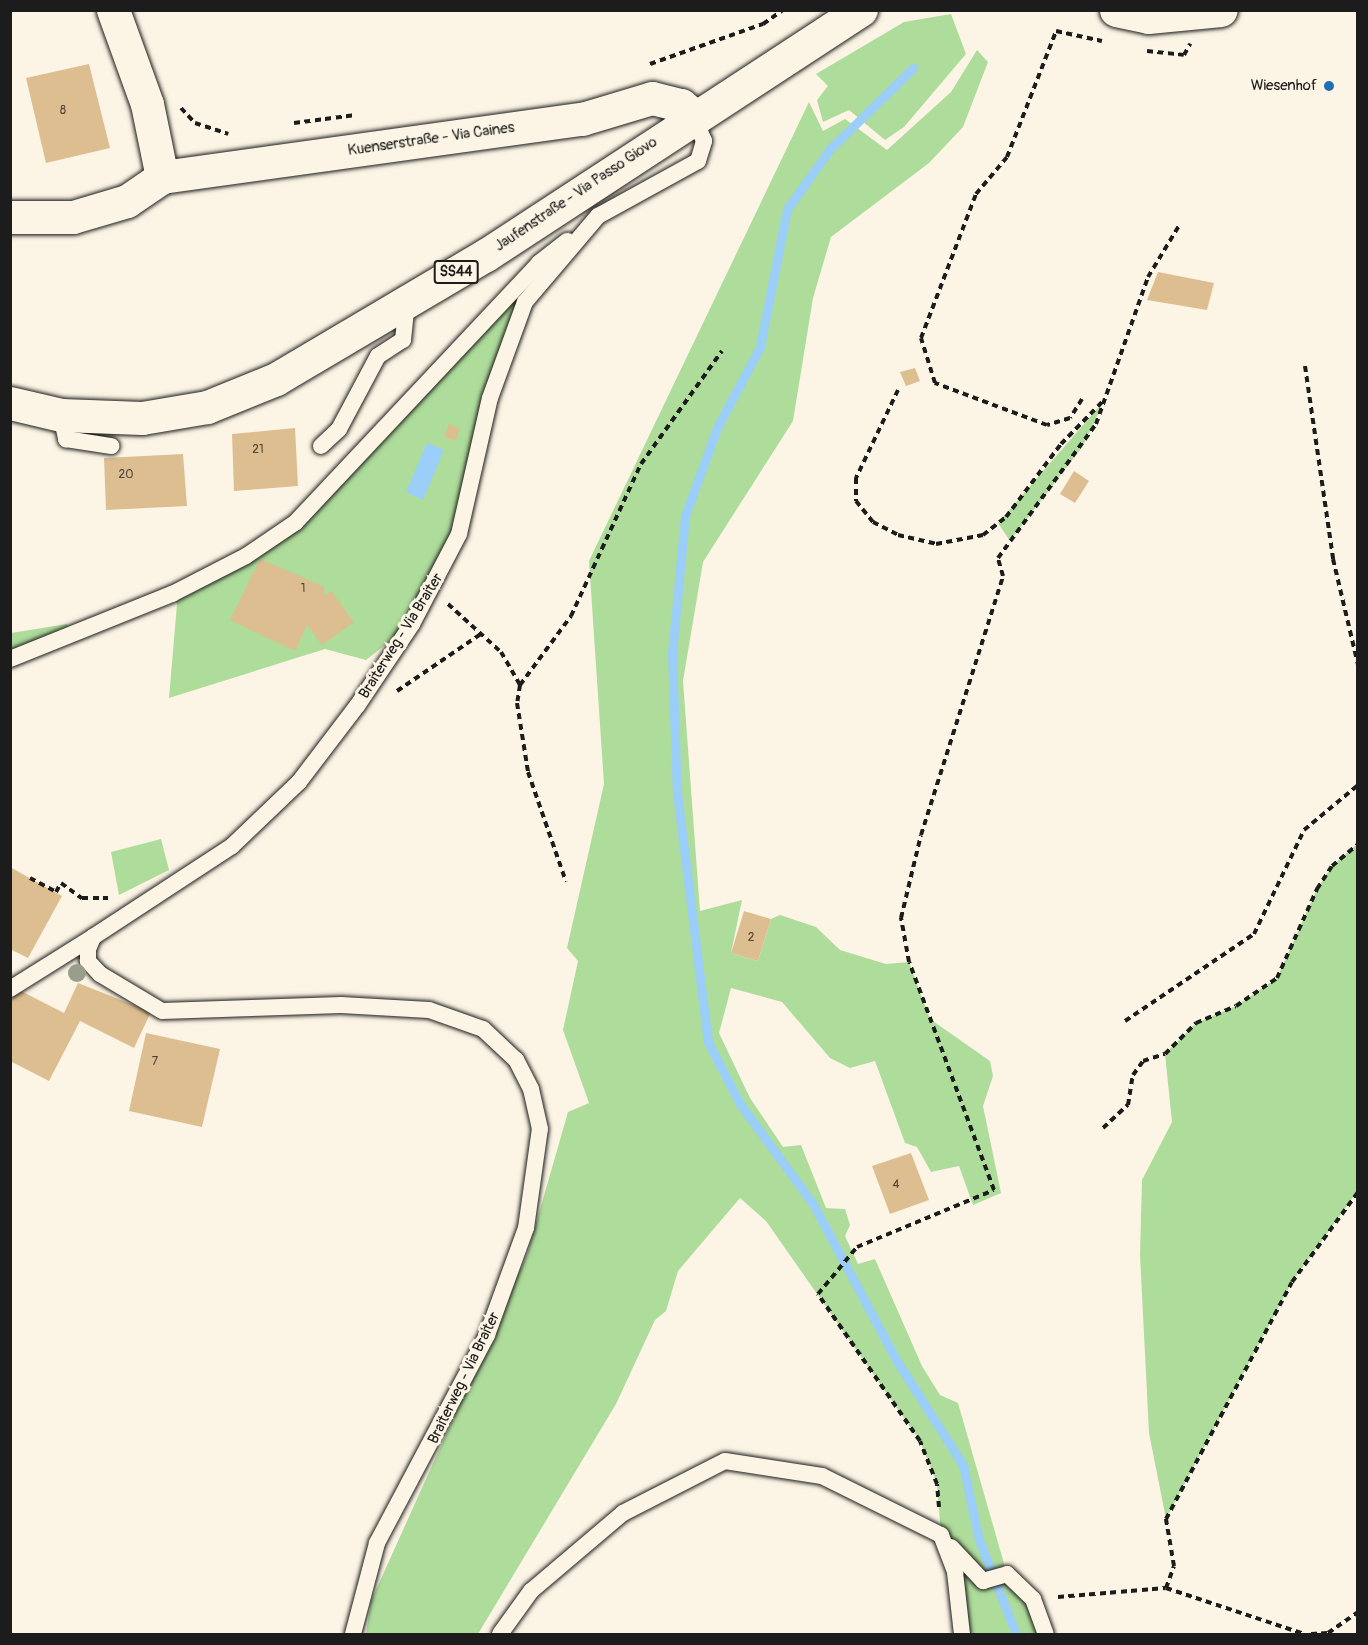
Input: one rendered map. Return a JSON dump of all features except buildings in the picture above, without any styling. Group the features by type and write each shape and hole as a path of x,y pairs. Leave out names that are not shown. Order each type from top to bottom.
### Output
{"main road":[{"path":"113,10 147,104 162,177"},
{"name":"Jaufenstraße - Via Passo Giovo","path":"10,403 61,415 142,418 207,407 276,379 406,302 693,115 861,10"},
{"path":"1116,10 1148,17 1207,12"},
{"name":"Kuenserstraße - Via Caines","path":"10,217 73,217 127,201 162,177 582,119 652,98 681,105 693,115"}],"lane":[{"name":"Braiterweg - Via Braiter","path":"10,659 172,594 246,556 296,522 539,263 598,216 698,161 704,141 693,115"},
{"name":"Braiterweg - Via Braiter","path":"10,989 232,846 299,782 357,706 432,589 459,534 490,398 514,322 598,216"},
{"path":"321,446 339,429 378,356 403,340 406,302"},
{"path":"61,415 66,439 111,446"},
{"name":"Braiterweg - Via Braiter","path":"93,937 88,961 100,974 162,1011 341,1005 429,1010 483,1029 516,1060 531,1089 540,1129 526,1228 488,1335 377,1543 353,1635"},
{"path":"500,1635 531,1591 623,1513 725,1461 822,1476 941,1535 983,1581 1007,1574 1033,1599 1046,1635"},
{"path":"941,1535 955,1572 962,1635"}],"path":[{"path":"644,66 763,24 783,10"},
{"path":"1134,48 1184,55 1207,12"},
{"path":"1082,399 1071,418 1047,425 935,383 921,338 976,194 1007,157 1056,31 1112,43"},
{"path":"174,100 195,123 236,136"},
{"path":"281,126 360,115"},
{"path":"941,1535 937,1484 920,1441 818,1294 833,1268 850,1257 856,1247 994,1190 909,962 901,918 925,824 1003,576 998,558 1083,446 1104,401 1148,277 1180,224"},
{"path":"566,882 528,772 517,703 520,685 571,616 641,464 722,351"},
{"path":"1305,366 1333,559 1358,665"},
{"path":"898,390 856,478 856,501 873,522 898,535 936,544 983,535 1006,517 1061,444 1104,401"},
{"path":"432,589 501,652 520,685"},
{"path":"390,696 481,634"},
{"path":"1125,1021 1254,934 1304,830 1358,784"},
{"path":"1103,1128 1128,1105 1133,1075 1143,1061 1165,1054 1196,1023 1236,1006 1277,978 1317,889 1332,866 1358,844"},
{"path":"30,878 56,892 61,883 82,897 119,894"},
{"path":"1166,1588 1174,1566 1166,1519 1292,1282 1358,1192"},
{"path":"1033,1599 1166,1588 1304,1635"},
{"path":"1311,1635 1328,1633 1358,1612"}],"green space":[{"path":"951,14 966,54 904,127 885,140 849,110 823,122 817,100 828,86 816,74 904,22"},
{"path":"977,50 988,62 963,127 929,163 831,237 813,298 793,421 703,562 683,681 700,911 742,900 731,953 758,961 771,919 780,915 816,927 840,950 886,964 909,962 930,1019 990,1061 993,1076 983,1106 1001,1193 973,1205 959,1166 931,1172 917,1147 905,1143 875,1061 850,1068 830,1058 782,1002 731,988 719,1033 750,1098 783,1147 801,1145 826,1208 845,1209 850,1225 845,1236 858,1264 875,1259 922,1366 940,1395 958,1403 1007,1574 1046,1634 962,1634 941,1535 937,1484 920,1441 766,1221 740,1198 678,1271 666,1311 655,1320 616,1404 478,1634 366,1634 371,1601 527,1255 568,1112 589,1103 563,1030 578,961 567,948 604,784 589,561 809,102 823,131 845,119 887,150 951,92"},
{"path":"539,263 470,487 412,624 366,660 325,649 169,698 177,604 172,594 296,522"},
{"path":"1104,401 1083,446 1010,541 998,523"},
{"path":"67,624 71,636 11,659 11,633"},
{"path":"161,839 169,870 119,895 111,852"},
{"path":"1357,844 1357,1192 1292,1282 1166,1519 1149,1433 1140,1255 1142,1180 1172,1122 1165,1054 1196,1023 1236,1006 1277,978 1317,889 1332,866"}],"water":[{"path":"427,443 444,450 423,500 406,492"}],"waterway":[{"path":"913,68 830,149 787,209 760,347 717,428 685,516 672,653 677,793 708,1042 740,1104 813,1204 897,1361 963,1465 979,1540 1016,1634"}],"place":[{"name":"Wiesenhof","path":"1329,86"}]}
